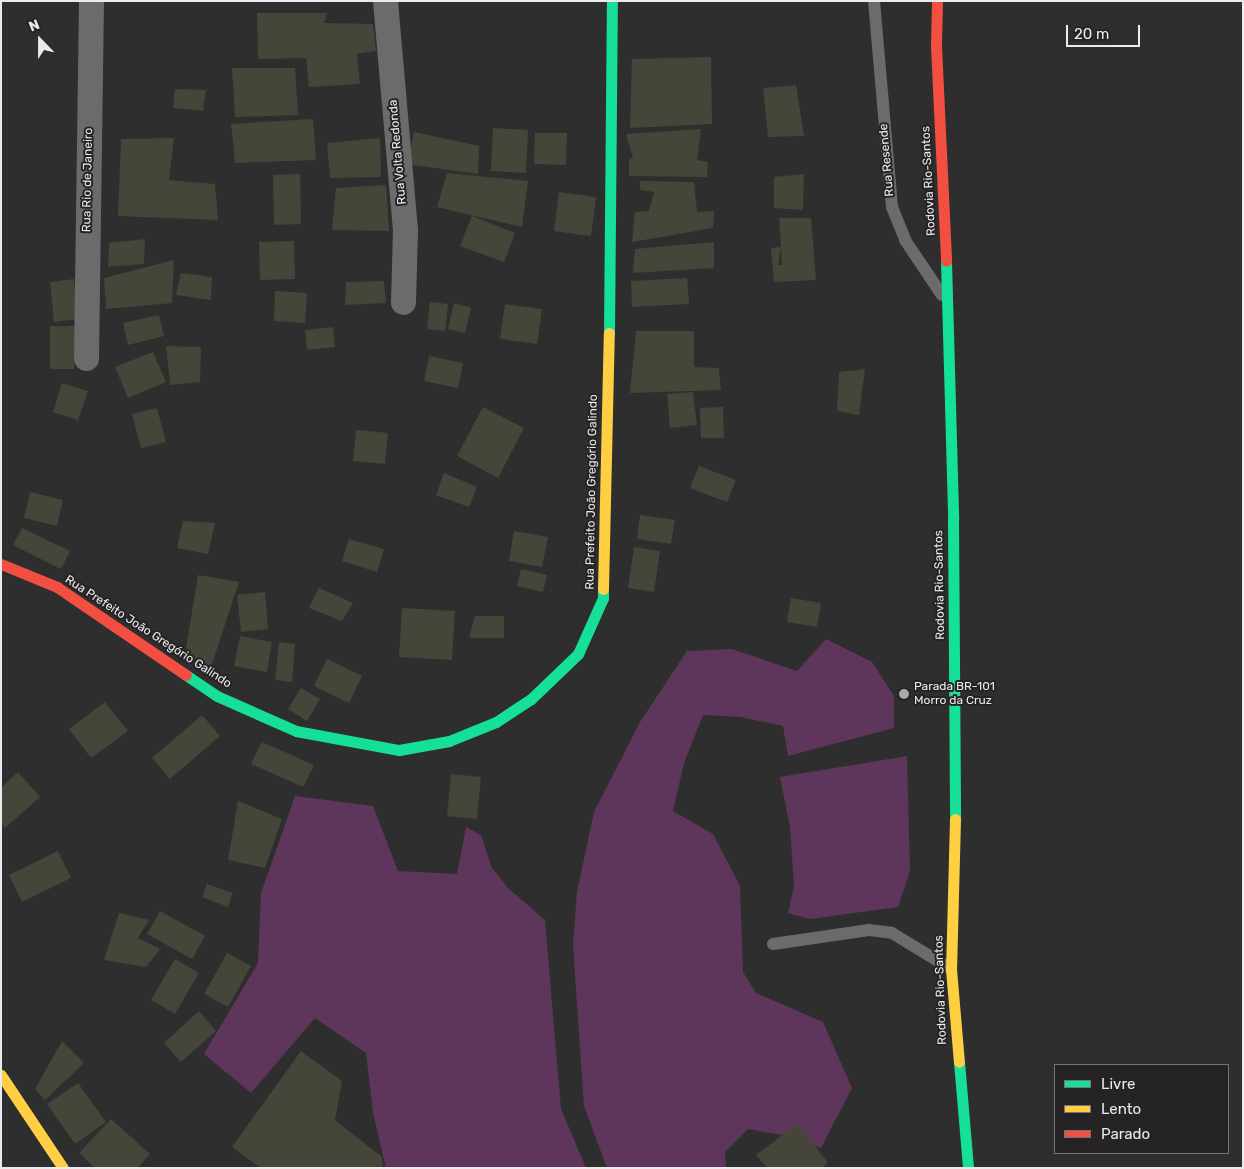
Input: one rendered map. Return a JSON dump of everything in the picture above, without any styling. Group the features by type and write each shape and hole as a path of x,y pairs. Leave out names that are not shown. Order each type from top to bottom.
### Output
{"main road":[{"name":"Rua Prefeito João Gregório Galindo","path":"1,564 57,588 217,696 296,731 399,750 449,741 496,722 531,699 578,654 603,598 607,512 612,1"},
{"name":"Rodovia Rio-Santos","path":"937,1 936,46 948,303 956,773 951,969 968,1168"},
{"path":"1,1075 63,1168"}],"street":[{"name":"Rua Rio de Janeiro","path":"86,358 90,1"},
{"name":"Rua Volta Redonda","path":"385,1 405,230 404,302"}],"lane":[{"name":"Rua Resende","path":"874,1 892,207 905,240 948,303"},
{"path":"773,944 869,930 892,933 951,969"}],"shaded area":[{"path":"826,639 872,662 894,696 894,728 788,756 783,726 741,717 703,715 684,763 673,811 713,834 740,886 743,972 756,993 823,1022 852,1088 821,1148 782,1135 748,1129 725,1152 726,1168 607,1168 584,1106 573,945 577,892 594,812 640,722 687,651 732,649 797,671"},
{"path":"907,756 910,871 898,907 810,919 788,913 794,886 790,827 780,777"},
{"path":"295,796 373,806 398,871 457,874 466,827 481,835 492,868 509,889 545,920 561,1109 586,1168 386,1168 373,1113 366,1053 315,1018 251,1093 204,1054 258,963 261,893"}],"building":[{"path":"257,13 327,13 324,23 373,24 376,51 357,54 360,84 309,87 306,58 258,59"},
{"path":"711,57 712,124 630,128 632,59"},
{"path":"232,68 295,68 298,115 235,117"},
{"path":"796,85 804,136 768,137 763,88"},
{"path":"175,89 206,90 203,111 173,108"},
{"path":"313,119 316,160 235,163 231,124"},
{"path":"493,128 528,130 526,173 491,171"},
{"path":"701,129 697,160 708,162 707,177 629,176 629,159 633,158 626,134"},
{"path":"414,132 479,146 478,174 407,164"},
{"path":"535,133 567,133 566,165 534,164"},
{"path":"174,138 169,180 215,184 218,220 118,216 121,139"},
{"path":"380,138 381,177 330,178 327,143"},
{"path":"447,173 528,181 522,227 437,207"},
{"path":"300,174 301,224 274,225 273,175"},
{"path":"804,174 803,210 774,208 774,177"},
{"path":"640,181 694,182 697,212 714,211 713,228 632,242 635,212 649,211 654,192 640,190"},
{"path":"386,185 389,231 332,230 336,188"},
{"path":"559,192 596,197 591,236 554,231"},
{"path":"472,216 515,233 504,262 460,246"},
{"path":"779,218 811,218 816,280 774,282 771,248 781,247 778,265 782,265 781,245"},
{"path":"145,239 144,264 108,267 109,243"},
{"path":"294,241 295,279 260,280 259,242"},
{"path":"714,242 714,268 633,273 635,249"},
{"path":"174,260 172,303 106,309 104,278"},
{"path":"181,273 212,277 211,300 176,295"},
{"path":"687,278 689,304 632,307 631,281"},
{"path":"74,279 78,319 54,322 50,282"},
{"path":"384,281 386,303 345,305 346,282"},
{"path":"275,291 307,293 305,323 274,321"},
{"path":"430,302 448,304 445,331 427,329"},
{"path":"454,303 471,308 465,333 448,329"},
{"path":"505,304 542,309 537,344 500,339"},
{"path":"159,315 164,336 128,345 123,323"},
{"path":"50,326 75,326 74,369 50,369"},
{"path":"333,327 335,347 307,350 305,330"},
{"path":"636,331 694,331 694,367 719,368 721,390 630,393"},
{"path":"166,346 201,347 200,382 170,385"},
{"path":"153,352 166,382 128,398 115,367"},
{"path":"429,356 463,363 458,388 424,381"},
{"path":"865,369 859,415 837,411 839,372"},
{"path":"62,383 88,391 78,420 53,412"},
{"path":"693,392 697,425 670,428 667,394"},
{"path":"483,407 524,428 498,478 457,456"},
{"path":"723,407 724,438 701,438 700,408"},
{"path":"157,408 166,442 141,448 132,414"},
{"path":"356,430 388,433 385,464 353,461"},
{"path":"699,466 736,480 727,502 690,488"},
{"path":"444,473 477,487 469,507 436,495"},
{"path":"30,492 63,500 57,526 24,518"},
{"path":"640,515 675,520 671,544 637,539"},
{"path":"183,521 215,523 208,554 177,548"},
{"path":"22,528 70,551 61,569 13,545"},
{"path":"514,531 548,537 542,567 509,561"},
{"path":"349,539 384,549 377,572 342,561"},
{"path":"634,547 660,551 654,592 628,588"},
{"path":"521,569 547,575 543,592 517,586"},
{"path":"198,575 239,582 210,670 185,655"},
{"path":"319,588 353,603 342,621 309,608"},
{"path":"265,592 268,629 241,632 237,595"},
{"path":"791,598 821,603 817,627 787,622"},
{"path":"402,608 455,611 452,660 399,657"},
{"path":"475,616 504,616 504,638 469,638"},
{"path":"240,636 272,642 267,672 234,666"},
{"path":"279,642 295,644 292,682 275,680"},
{"path":"327,659 362,676 349,703 314,686"},
{"path":"301,688 320,699 307,721 288,709"},
{"path":"105,702 128,731 91,758 69,729"},
{"path":"202,715 220,736 170,779 152,758"},
{"path":"262,742 314,765 303,787 251,764"},
{"path":"18,772 40,797 5,828 1,823 1,788"},
{"path":"451,774 481,777 477,819 447,816"},
{"path":"238,801 282,819 265,868 228,860"},
{"path":"58,851 71,878 22,902 9,875"},
{"path":"207,884 233,893 228,907 202,897"},
{"path":"160,911 205,936 192,959 147,934"},
{"path":"119,913 149,920 138,938 160,949 146,967 104,960"},
{"path":"227,953 251,966 228,1007 204,994"},
{"path":"175,959 199,973 175,1014 151,1000"},
{"path":"199,1011 216,1031 181,1062 164,1043"},
{"path":"62,1041 84,1063 45,1100 35,1089"},
{"path":"301,1051 342,1081 335,1120 382,1157 383,1168 261,1168 232,1147"},
{"path":"78,1083 106,1122 75,1144 47,1104"},
{"path":"111,1119 150,1154 138,1168 95,1168 79,1153"},
{"path":"798,1123 828,1163 822,1168 767,1168 756,1155"}],"traffic: fast":[{"path":"609,333 612,1"},
{"path":"946,261 953,519 955,819"},
{"path":"186,675 217,696 296,731 399,750 449,741 496,722 531,699 578,654 603,598 603,589"},
{"path":"959,1062 968,1168"}],"traffic: slow":[{"path":"603,589 609,333"},
{"path":"955,819 951,969 959,1062"},
{"path":"1,1075 63,1168"}],"traffic: jam":[{"path":"937,1 936,46 946,261"},
{"path":"1,564 57,587 186,675"}],"place":[{"name":"Parada BR-101 Morro da Cruz","path":"904,694"}]}
